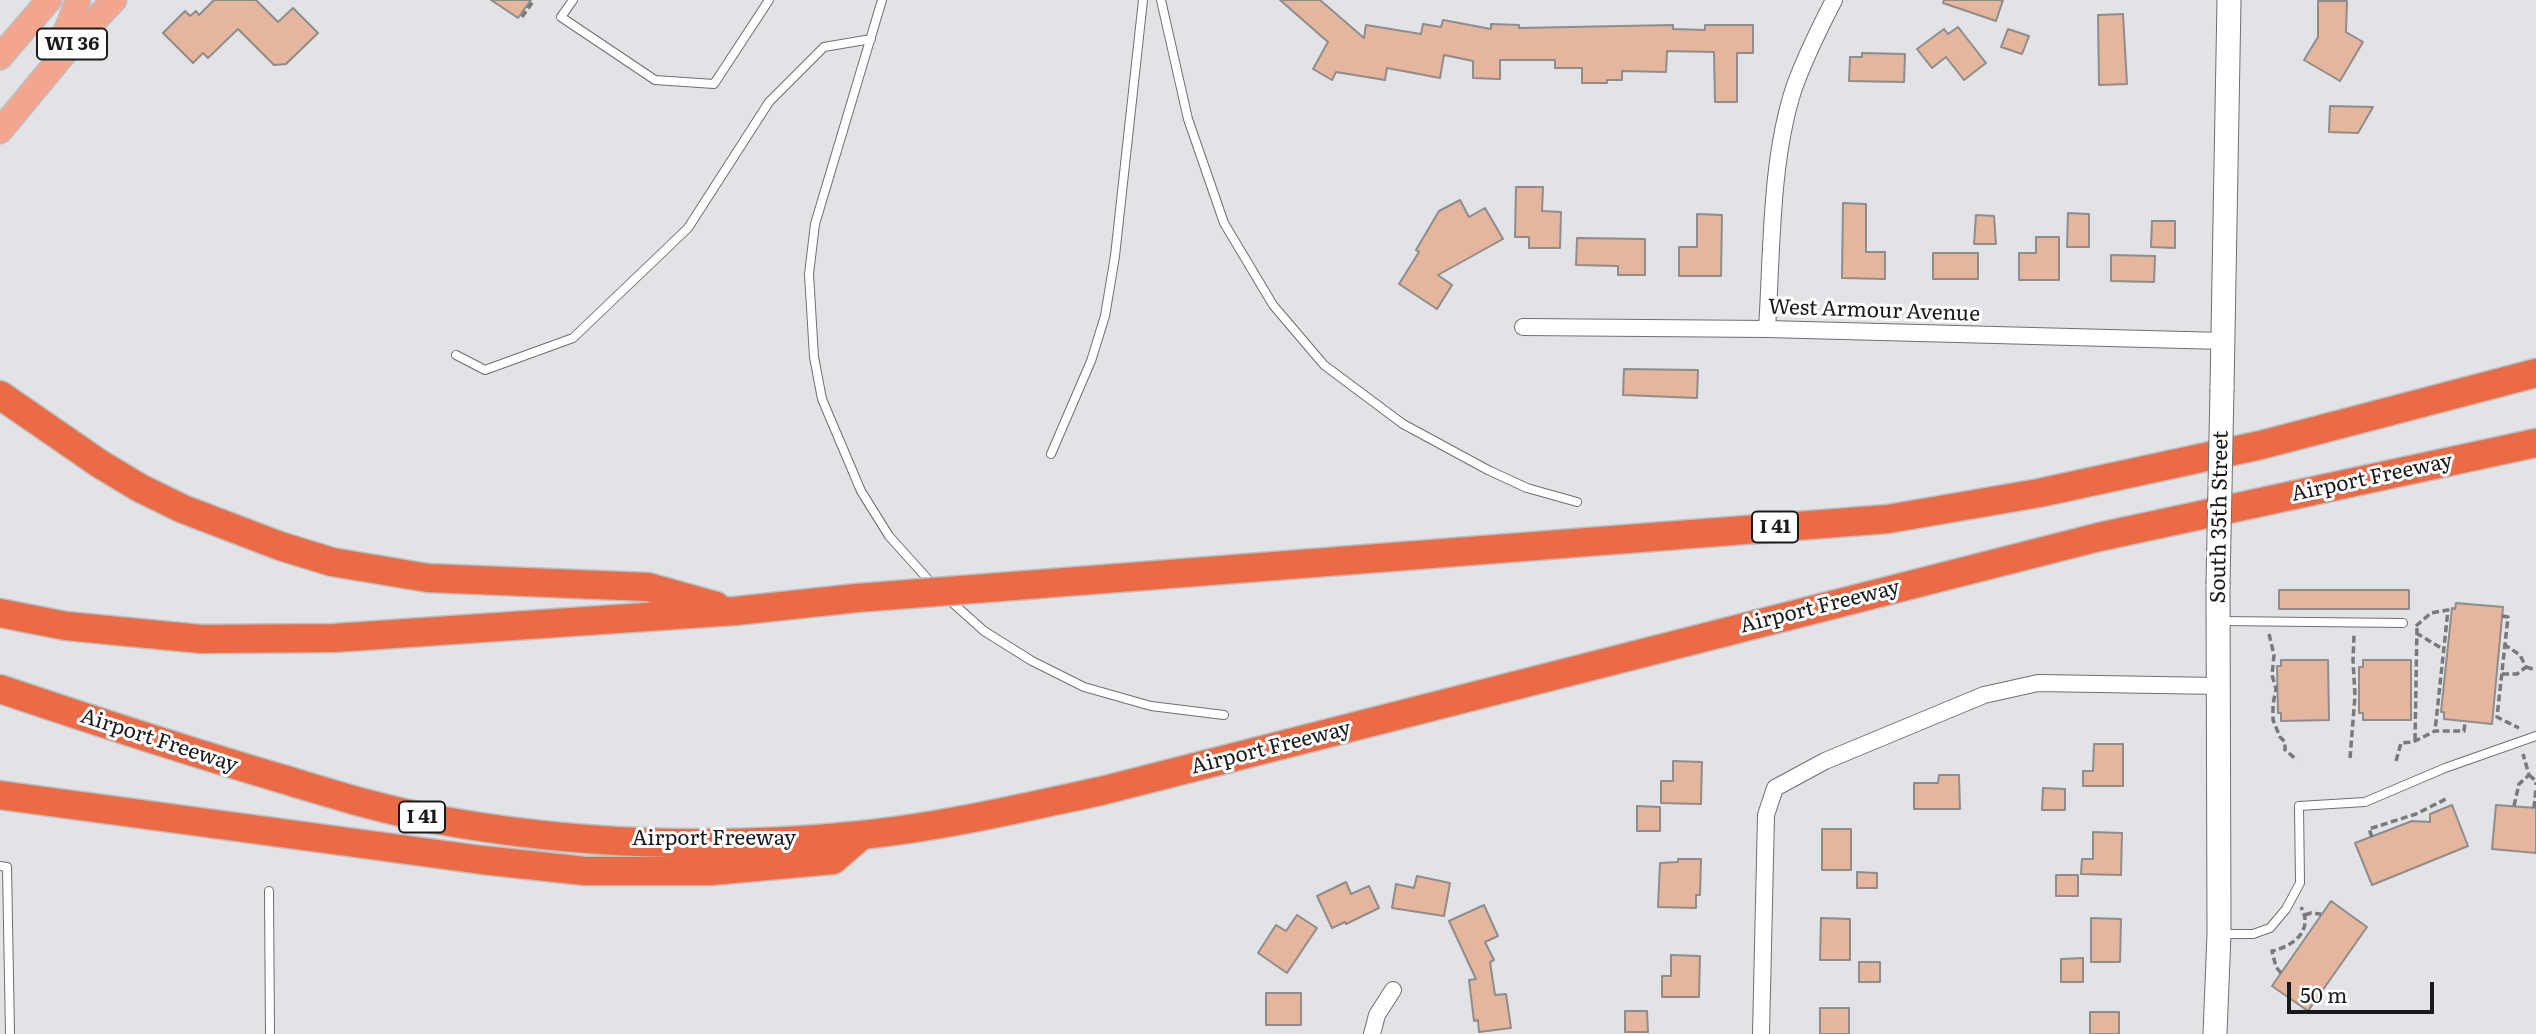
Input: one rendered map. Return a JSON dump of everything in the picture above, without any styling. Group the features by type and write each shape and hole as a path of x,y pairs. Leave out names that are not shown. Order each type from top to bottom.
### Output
{"highway":[{"name":"I 41","path":"0,613 66,626 201,639 334,638 735,611 857,598 1888,519 2039,493 2261,445 2536,373"},
{"path":"0,395 100,464 140,488 183,509 280,546 332,562 428,578 648,587 735,611"},
{"name":"Airport Freeway","path":"0,689 176,748 377,807 476,827 598,839 687,843 862,835 952,822 1101,792 2099,537 2536,443"},
{"path":"0,795 482,860 585,871 711,871 833,860 862,835"}],"main road":[{"name":"WI 36","path":"0,57 49,0"},
{"path":"35,87 67,29 78,0"},
{"name":"WI 36","path":"0,131 35,87 112,1"}],"street":[{"path":"1767,329 1774,200 1784,133 1794,91 1811,45 1834,0"},
{"name":"South 35th Street","path":"2215,1034 2219,934 2218,584 2229,0"},
{"name":"West Armour Avenue","path":"1523,327 1767,329 2223,341"},
{"path":"1761,1034 1766,815 1774,788 1825,761 1984,695 2038,683 2218,686"},
{"path":"1372,1034 1377,1015 1393,990"}],"lane":[{"path":"573,0 561,17 655,80 714,84 769,0"},
{"path":"882,0 816,224 809,274 814,357 822,399 860,491 889,536 930,583 984,631 1032,661 1084,687 1117,698 1151,706 1224,715"},
{"path":"1051,454 1091,361 1105,316 1115,256 1143,0"},
{"path":"1161,0 1188,119 1224,223 1282,315 1324,365 1403,424 1527,488 1577,502"},
{"path":"456,355 485,370 573,338 688,228 769,102 824,47 871,39"},
{"path":"2218,621 2403,623"},
{"path":"2219,934 2253,934 2270,928 2293,898 2300,883 2299,806 2365,802 2445,768 2532,737"},
{"path":"0,866 7,867 10,1034"},
{"path":"269,891 270,1034"}],"path":[{"path":"522,17 534,0"},
{"path":"2415,740 2417,626 2431,613 2448,610 2435,731"},
{"path":"2502,616 2508,617 2497,717 2518,726 2532,737"},
{"path":"2267,622 2274,655 2272,675 2276,689 2273,720 2284,741 2285,750 2297,760"},
{"path":"2350,758 2356,696 2353,660 2355,623"},
{"path":"2403,623 2417,626"},
{"path":"2416,633 2443,649"},
{"path":"2505,645 2520,655 2526,667 2536,670"},
{"path":"2502,674 2518,674 2526,667"},
{"path":"2396,761 2402,743 2435,731 2464,731 2465,722"},
{"path":"2519,741 2529,775 2536,781 2533,808"},
{"path":"2514,806 2519,784 2529,775"},
{"path":"2372,837 2369,829 2416,814 2446,799"},
{"path":"2281,972 2276,967 2272,951 2284,948 2299,938 2304,930 2305,915 2293,898"},
{"path":"2305,915 2321,915"}],"building":[{"path":"214,0 256,0 278,22 293,8 318,33 286,64 274,65 238,29 208,58 203,53 193,63 163,33 185,11 190,16 196,11 199,15"},
{"path":"491,0 531,0 518,18"},
{"path":"1280,0 1320,0 1364,38 1366,25 1421,34 1423,24 1441,27 1443,20 1491,29 1491,24 1519,25 1519,28 1673,25 1673,29 1705,30 1705,25 1753,25 1753,53 1737,53 1737,102 1715,102 1714,52 1667,51 1666,72 1622,71 1622,80 1607,80 1607,83 1582,83 1582,68 1555,68 1555,60 1500,60 1500,79 1473,78 1473,61 1444,55 1440,78 1387,68 1385,80 1336,72 1332,80 1313,69 1328,42"},
{"path":"1944,0 2003,0 1996,21 1943,3"},
{"path":"2318,1 2347,1 2346,32 2363,42 2340,81 2304,60 2318,37"},
{"path":"2123,14 2127,84 2099,85 2098,15"},
{"path":"1958,27 1986,63 1964,80 1946,57 1932,68 1917,49 1944,29 1948,34"},
{"path":"2008,29 2029,36 2022,54 2001,47"},
{"path":"1862,53 1905,54 1904,82 1849,81 1850,57 1862,57"},
{"path":"2330,106 2373,107 2358,133 2329,132"},
{"path":"1516,187 1543,187 1542,211 1561,212 1560,248 1529,248 1529,237 1515,237"},
{"path":"1460,200 1469,217 1485,208 1503,239 1438,275 1452,285 1437,309 1399,284 1419,252 1416,250 1439,211"},
{"path":"1843,203 1866,204 1866,252 1885,252 1885,279 1842,278"},
{"path":"2068,213 2089,214 2089,247 2067,247"},
{"path":"1697,214 1722,215 1721,276 1679,276 1679,247 1697,247"},
{"path":"1976,215 1994,216 1996,244 1974,244"},
{"path":"2152,221 2175,221 2175,248 2151,247"},
{"path":"2036,237 2059,237 2059,280 2019,280 2019,253 2036,253"},
{"path":"1577,238 1645,239 1645,275 1618,275 1618,266 1576,265"},
{"path":"1933,253 1978,253 1978,279 1933,279"},
{"path":"2111,255 2155,256 2154,282 2111,281"},
{"path":"1624,369 1698,370 1697,398 1623,395"},
{"path":"2279,590 2409,590 2409,609 2279,609"},
{"path":"2456,603 2503,607 2492,724 2444,719 2444,712 2441,712 2452,608 2455,609"},
{"path":"2281,660 2328,660 2329,720 2281,721 2281,713 2278,713 2277,666 2281,666"},
{"path":"2363,660 2411,660 2411,720 2363,720 2363,713 2359,713 2359,667 2363,667"},
{"path":"2094,744 2123,744 2123,786 2083,786 2083,771 2093,771"},
{"path":"1673,761 1702,762 1701,804 1661,803 1661,781 1673,781"},
{"path":"1939,775 1959,775 1960,809 1914,809 1914,783 1938,783"},
{"path":"2043,788 2065,789 2065,810 2042,810"},
{"path":"2452,805 2468,846 2372,885 2355,843 2412,821 2430,822 2430,814"},
{"path":"2496,805 2536,808 2536,853 2492,849"},
{"path":"1637,806 1660,807 1660,831 1637,831"},
{"path":"1822,829 1851,829 1851,870 1822,870"},
{"path":"2093,832 2122,833 2121,875 2081,874 2082,859 2093,859"},
{"path":"1678,859 1701,859 1700,895 1696,895 1696,908 1658,907 1660,863 1678,862"},
{"path":"1857,872 1877,873 1877,888 1857,888"},
{"path":"2056,875 2078,875 2078,896 2056,896"},
{"path":"1417,876 1450,883 1444,916 1392,908 1396,884 1414,888"},
{"path":"1346,882 1351,894 1369,886 1379,908 1332,928 1317,896"},
{"path":"2331,901 2367,927 2308,1011 2272,986"},
{"path":"1484,905 1498,936 1485,942 1494,960 1490,962 1495,995 1506,994 1511,1028 1479,1032 1478,1020 1474,1021 1469,980 1476,979 1449,921"},
{"path":"1297,915 1317,928 1287,973 1258,953 1276,925 1286,931"},
{"path":"1821,918 1850,919 1850,960 1820,960"},
{"path":"2091,918 2121,919 2120,962 2091,962"},
{"path":"1671,955 1700,956 1699,997 1662,997 1662,976 1671,976"},
{"path":"2083,958 2083,982 2061,982 2061,959"},
{"path":"1859,962 1880,962 1880,982 1859,982"},
{"path":"1266,993 1301,993 1301,1025 1266,1025"},
{"path":"1820,1008 1849,1008 1849,1034 1820,1034"},
{"path":"1625,1011 1647,1011 1648,1032 1625,1032"},
{"path":"2090,1012 2119,1012 2119,1034 2090,1034"}]}
